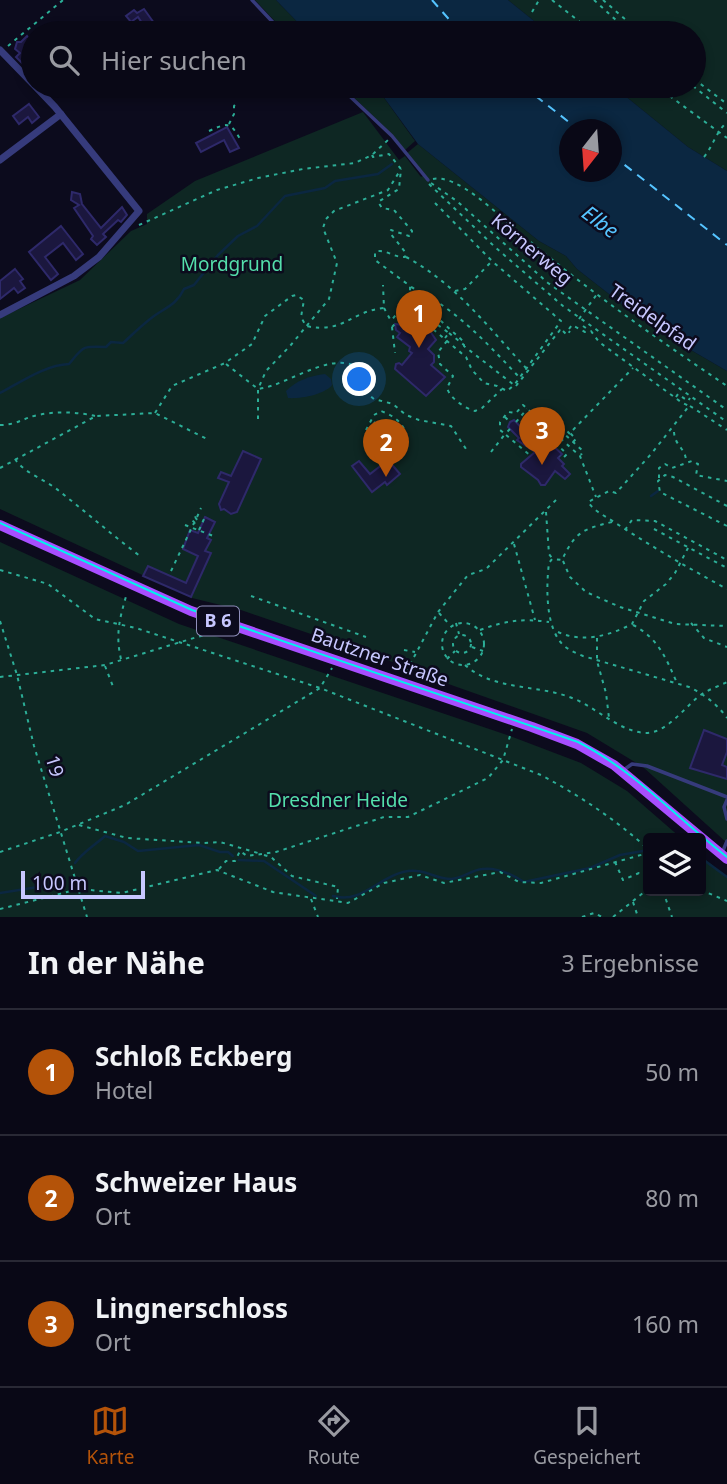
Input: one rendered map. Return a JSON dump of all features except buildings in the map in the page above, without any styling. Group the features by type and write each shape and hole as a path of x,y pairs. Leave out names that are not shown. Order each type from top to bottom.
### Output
{"main road":[{"name":"Bautzner Straße","path":"0,525 191,611 577,744 624,772 724,857"}],"street":[{"path":"1,50 21,71"},
{"path":"0,315 74,276 99,257 139,211 46,98"},
{"path":"0,160 61,114"}],"lane":[{"path":"252,0 272,21"},
{"path":"352,98 392,136 428,180"},
{"path":"624,772 628,766 637,764 694,783 727,798 724,807 727,819"},
{"path":"724,857 727,841"}],"path":[{"path":"37,21 63,0"},
{"path":"532,12 538,0"},
{"path":"552,0 579,21"},
{"path":"594,0 617,21"},
{"path":"603,0 627,21"},
{"path":"1,50 21,34"},
{"path":"706,88 727,104"},
{"path":"706,96 727,113"},
{"path":"672,98 727,138"},
{"path":"229,125 234,106 238,102"},
{"path":"704,157 727,122"},
{"path":"209,131 224,124 229,125 240,139"},
{"path":"122,231 217,190 258,178 355,163 372,155 392,136"},
{"path":"372,155 373,157 389,153 401,170 399,189 378,202 382,208 394,210 412,231 409,236 391,230 390,233 405,253 405,257"},
{"path":"258,419 258,388 266,371 328,299 337,263 323,228 327,219 334,211 388,190 401,170"},
{"name":"Treidelpfad","path":"428,180 442,177 467,190 597,294 727,386"},
{"path":"428,180 430,187 564,306 727,422"},
{"name":"Körnerweg","path":"428,180 458,202 532,270 727,410"},
{"path":"435,203 492,261 561,321 515,386"},
{"path":"520,377 472,327 375,260 375,252 381,250 405,257 433,272 464,300 526,368"},
{"path":"454,292 465,289 492,261"},
{"path":"383,285 384,308 391,321 395,353"},
{"path":"391,321 410,298 410,286"},
{"path":"464,300 465,289"},
{"path":"580,318 597,294"},
{"path":"155,413 172,386 225,363 252,344 265,316 292,296 296,295 303,300 301,317 306,326 323,330 352,320 363,312 384,308"},
{"path":"410,298 418,300 454,332 464,342 464,346"},
{"path":"408,310 408,304 413,302 423,315 433,320 515,386"},
{"path":"392,327 408,310 416,309"},
{"path":"423,315 429,325 466,357 472,370 484,383 507,391 515,386 559,331 569,329 572,325 585,332 591,331"},
{"path":"429,325 433,320"},
{"path":"583,326 591,331 599,342 675,398 693,405 727,430"},
{"path":"439,334 443,328"},
{"path":"563,330 567,335 569,329"},
{"path":"449,333 438,352 440,364 453,376 447,391 468,409 477,411 502,388"},
{"path":"225,363 258,388 271,387 311,369 348,362 363,369 370,378"},
{"path":"568,435 633,367"},
{"path":"358,386 374,399 393,404 406,415 451,426 466,449"},
{"path":"675,398 678,394 688,401 691,397"},
{"path":"531,456 500,430 500,422 508,412 516,413 523,405 580,456 596,497"},
{"path":"690,406 616,494 609,491 588,502 593,510 680,564 727,589"},
{"path":"516,422 528,409"},
{"path":"366,430 374,415 382,411 403,425 405,431"},
{"path":"0,425 15,425 38,415 78,412 96,416 155,413 207,439"},
{"path":"0,468 96,416"},
{"path":"504,417 510,422"},
{"path":"526,434 540,419"},
{"path":"373,421 379,426 388,427"},
{"path":"547,425 551,421 561,431 564,428 568,435 576,439 573,442 584,452 580,456"},
{"path":"491,452 510,429"},
{"path":"674,432 675,441 686,461"},
{"path":"549,445 546,443 550,438 567,454 563,458 560,456"},
{"path":"559,446 563,440"},
{"path":"15,459 20,467 57,488 95,522 140,556"},
{"path":"727,481 695,475 698,464 686,461 681,466 673,468 665,464 659,468 660,478 657,485 660,492 727,526"},
{"path":"660,478 665,475 673,477 727,506"},
{"path":"400,682 438,612 468,575 486,569 556,500"},
{"path":"171,571 192,528 193,518 201,508"},
{"path":"545,511 549,554 552,559 548,571 550,623 557,632 566,636 597,636 632,624 644,601 666,584 688,548"},
{"path":"199,531 204,519"},
{"path":"625,530 632,520 655,521 727,560"},
{"path":"562,560 571,541 585,528 614,522"},
{"path":"186,525 216,537"},
{"path":"653,529 727,568"},
{"path":"514,542 536,620"},
{"path":"552,559 562,560"},
{"path":"562,560 570,577 586,592 675,624 691,622 727,626"},
{"path":"0,570 48,584 96,619 181,642 320,688 541,775 573,792 620,824 643,846"},
{"path":"122,660 117,642 118,624 130,584"},
{"path":"251,596 366,637"},
{"path":"438,612 450,626"},
{"path":"479,630 499,622 518,619 550,623"},
{"name":"19","path":"0,621 17,675 34,746 87,917"},
{"path":"691,622 704,638 727,647"},
{"path":"456,623 459,635"},
{"path":"465,665 479,658 483,651 483,636 469,623 456,623 450,626 441,645 447,659 452,663 465,665 477,675 496,682 542,689 573,698 624,727 645,733 667,724 703,694 727,682"},
{"path":"632,624 661,648 677,683"},
{"path":"0,677 105,665 232,626"},
{"path":"557,632 558,639 569,650 597,661 677,683 703,694 719,707 727,718"},
{"path":"459,635 468,636 471,647"},
{"path":"456,650 454,640 459,635"},
{"path":"597,636 597,661 610,719"},
{"path":"471,647 483,651"},
{"path":"456,650 463,653 471,647"},
{"path":"404,650 416,652"},
{"path":"447,659 456,650"},
{"path":"0,852 60,832 125,805 320,688 336,661"},
{"path":"105,665 114,689"},
{"path":"0,909 79,889 122,893 217,870 226,861 235,861 240,851 247,856 276,852 384,817 408,817 488,778 503,760 515,721"},
{"path":"78,825 127,838 220,842 271,857 292,876 338,887 337,902"},
{"path":"217,870 273,892 348,903 384,883 420,875 444,883 500,872 519,882 541,883 643,853"},
{"path":"615,862 623,880 643,873"},
{"path":"706,892 727,901"},
{"path":"613,917 643,893"},
{"path":"665,896 671,917"},
{"path":"310,898 318,917"},
{"path":"633,901 638,917"},
{"path":"582,917 594,914 602,917"}],"green space":[{"path":"255,0 276,0 296,21 275,21"},
{"path":"508,0 727,0 727,171 688,147 628,98 706,98 706,21 534,21"},
{"path":"354,98 384,98 415,141 405,150"},
{"name":"Mordgrund","path":"363,112 399,160 405,156 421,177 424,175 407,153 418,144 539,241 566,256 577,269 632,312 660,326 684,346 727,371 727,843 643,767 587,733 241,610 192,598 0,509 0,318 80,280 131,231 147,224 147,214 195,181"},
{"name":"Dresdner Heide","path":"0,542 179,624 510,736 581,763 627,791 675,833 643,833 643,896 706,896 706,860 727,877 727,917 0,917"}],"water":[{"path":"276,0 508,0 534,21 296,21"},
{"name":"Elbe","path":"384,98 628,98 688,147 727,171 727,371 684,346 660,326 632,312 577,269 566,256 539,241 418,144"},
{"path":"325,374 331,379 332,385 328,388 312,396 288,398 286,391 295,384 309,377"}],"waterway":[{"path":"0,393 42,371 69,364 84,348 106,347 111,342 123,343 150,319 175,302 184,289 194,285 218,255 238,236 257,226 285,196 325,188 335,181 378,174 392,164"},
{"path":"651,496 658,491"},
{"path":"75,863 105,836 124,842 138,851 199,845 228,852 233,856"},
{"path":"333,896 343,898 361,894 403,872 423,872 451,879 478,870 493,869 524,882 590,868 620,855 643,851"},
{"path":"239,860 264,861 316,896"},
{"path":"706,862 727,877"},
{"path":"0,893 57,884 64,877"}],"ferry route":[{"path":"432,0 450,21"},
{"path":"538,98 565,119"},
{"path":"622,163 727,245"}],"tram line":[{"path":"0,523 192,610 578,742 637,781 727,857"}],"place":[{"name":"Schloß Eckberg","path":"419,348"},
{"name":"Lingnerschloss","path":"542,465"},
{"name":"Schweizer Haus","path":"386,477"}]}
